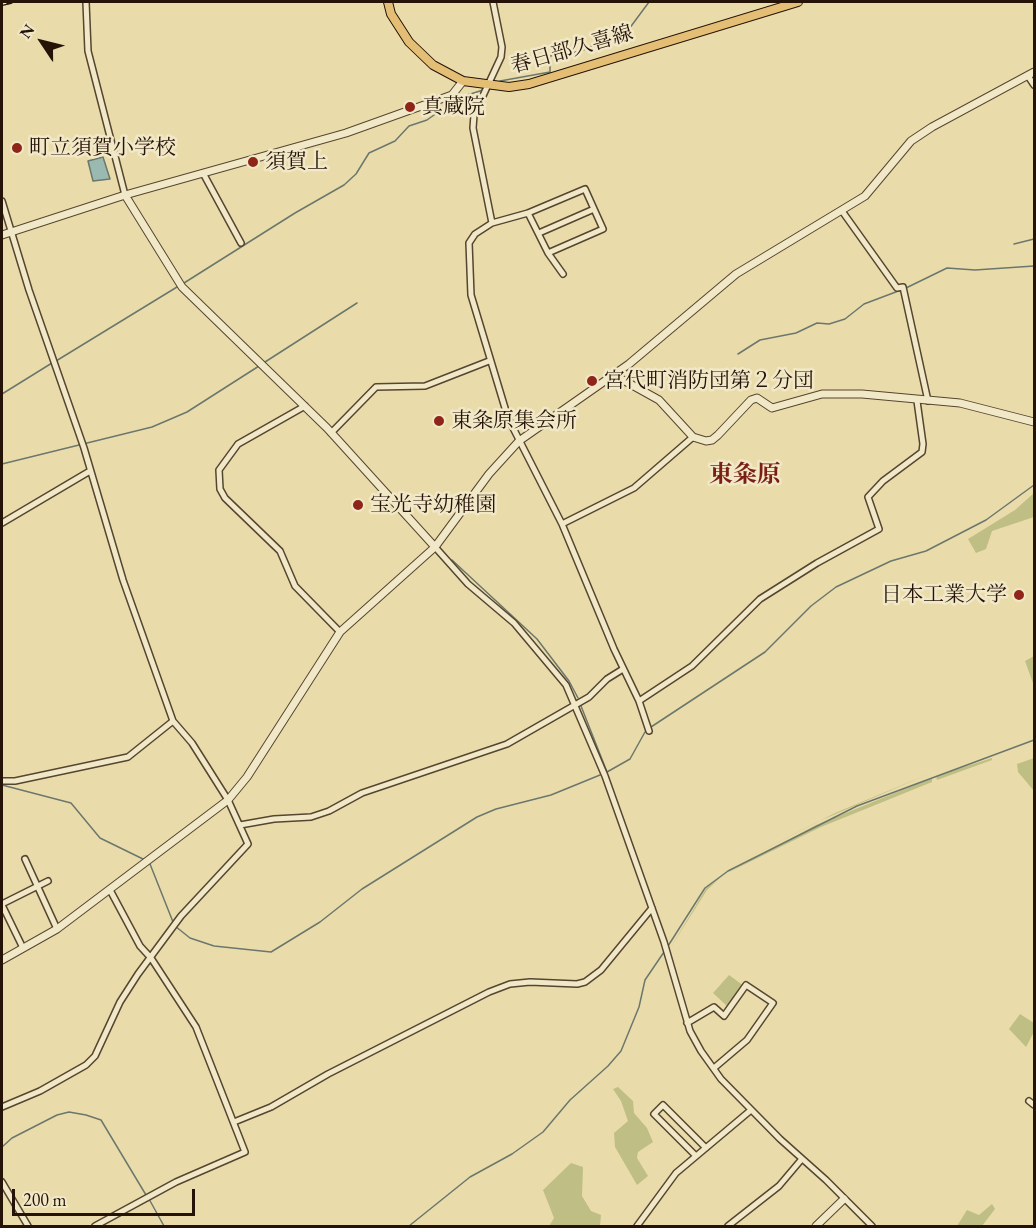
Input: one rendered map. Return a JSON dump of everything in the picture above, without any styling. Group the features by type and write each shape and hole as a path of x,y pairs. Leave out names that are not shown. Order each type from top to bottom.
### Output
{"main road":[{"name":"春日部久喜線","path":"388,2 399,28 415,49 433,65 463,81 486,86 509,87 529,84 798,2"}],"street":[{"path":"86,2 88,51 124,195 182,287 305,406 321,428 332,433 468,584 514,623 566,685 576,704 652,908 687,1023 701,1051 752,1110 872,1227"},
{"path":"492,223 473,128 474,115 486,86 498,66 502,47 494,2"},
{"path":"2,960 57,929 228,800 247,777 340,632 435,547 489,474 519,441 614,375 736,274 865,196 911,141 932,127 1031,74 1035,86"},
{"path":"2,235 124,195 357,129 452,95 463,81"},
{"path":"203,173 241,243"},
{"path":"548,253 603,229 585,189 528,213 492,223 475,234 469,243 467,252 471,295 489,361 519,441 562,524 623,669 639,701 649,731"},
{"path":"2,201 10,232 90,471 123,580 173,721 192,743 228,800 248,844 182,916 151,958 120,1002 95,1056 86,1065 40,1091 2,1107"},
{"path":"539,233 594,209"},
{"path":"842,211 897,288 903,287 928,402"},
{"path":"528,213 548,253 563,274"},
{"path":"332,433 376,387 425,386 489,361"},
{"path":"614,375 659,400 693,437 712,440 751,400 758,398 772,408 822,394 862,394 917,401 960,403 1035,422"},
{"path":"639,701 700,660 724,633 760,599 817,562 879,529 868,497 883,481 922,452 917,401"},
{"path":"305,406 238,444 219,470 220,489 225,498 280,551 295,586 340,632"},
{"path":"562,524 634,488 693,437"},
{"path":"2,524 90,471"},
{"path":"240,825 274,819 311,817 329,811 362,794 507,744 593,694 607,679 623,669"},
{"path":"2,781 15,781 128,757 173,721"},
{"path":"25,859 57,929"},
{"path":"23,948 2,904 48,881"},
{"path":"95,1227 176,1182 245,1152 196,1027 151,958 140,946 110,890"},
{"path":"234,1122 271,1107 328,1074 489,992 510,984 585,982 601,970 652,908"},
{"path":"687,1023 714,1007 724,1016 746,985 773,1003 747,1040 714,1068"},
{"path":"1029,1101 1035,1105"},
{"path":"696,1156 654,1114 663,1105 706,1148"},
{"path":"637,1227 676,1173 752,1110"},
{"path":"728,1227 779,1186 801,1160"},
{"path":"2,1182 28,1227"},
{"path":"816,1227 844,1199"}],"shaded area":[{"path":"1034,493 1034,517 992,531 986,549 976,553 968,539 1015,510"},
{"path":"1034,656 1034,686 1025,661"},
{"path":"992,758 992,760 937,780 936,776"},
{"path":"1034,758 1034,791 1018,772 1017,764"},
{"path":"931,773 820,821 835,813"},
{"path":"932,778 932,782 821,827 725,874 816,825"},
{"path":"820,821 722,871 817,822"},
{"path":"722,876 707,890 669,950 707,887"},
{"path":"729,975 744,986 729,1008 713,993"},
{"path":"1020,1014 1034,1023 1034,1032 1026,1047 1009,1029"},
{"path":"618,1087 633,1101 634,1113 647,1128 653,1142 638,1152 637,1158 648,1176 637,1185 615,1147 614,1133 628,1121 621,1101 613,1089"},
{"path":"571,1163 583,1167 582,1196 591,1211 601,1215 600,1226 549,1226 554,1218 543,1190"},
{"path":"992,1204 995,1209 982,1226 957,1226 967,1210 979,1215"}],"water":[{"path":"103,157 110,179 93,181 88,161"}],"waterway":[{"path":"500,81 550,72 550,56 581,51 629,29 649,2"},
{"path":"184,283 344,185 356,174 369,153 395,141 409,126 427,120 458,98 483,90"},
{"path":"1014,244 1034,239"},
{"path":"906,288 947,268 975,270 1034,266"},
{"path":"56,361 177,287"},
{"path":"738,354 760,340 796,333 817,323 829,324 845,319 864,304 901,290"},
{"path":"265,362 357,303"},
{"path":"2,394 52,363"},
{"path":"2,464 152,427 187,412 259,366"},
{"path":"651,727 765,652 811,606 836,587 891,561 926,551 986,520 1034,485"},
{"path":"452,560 537,639 569,681 578,698"},
{"path":"581,706 607,772 630,759 645,732"},
{"path":"668,946 705,888 728,871 857,806 1034,740"},
{"path":"175,926 190,938 214,946 271,952 320,922 362,889 477,817 496,809 551,795 600,775"},
{"path":"2,785 71,803 100,838 145,860"},
{"path":"150,864 173,922"},
{"path":"409,1226 470,1177 512,1154 543,1132 570,1100 608,1066 621,1051 639,1007 645,980 664,952"},
{"path":"2,1147 12,1138 57,1115 69,1112 86,1115 101,1120 146,1195"},
{"path":"149,1199 164,1226"}],"railway":[{"path":"2,4 11,2"}],"place":[{"name":"真蔵院","path":"410,107"},
{"name":"町立須賀小学校","path":"17,148"},
{"name":"須賀上","path":"253,162"},
{"name":"宮代町消防団第２分団","path":"592,381"},
{"name":"東粂原集会所","path":"439,421"},
{"name":"宝光寺幼稚園","path":"358,505"},
{"name":"日本工業大学","path":"1019,595"}],"district":[{"name":"東粂原","path":"745,475"}]}
